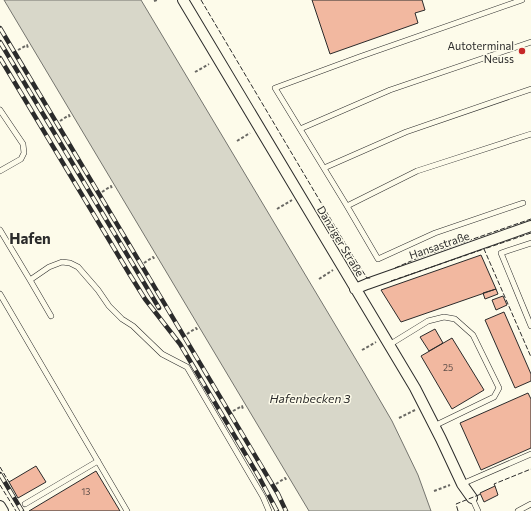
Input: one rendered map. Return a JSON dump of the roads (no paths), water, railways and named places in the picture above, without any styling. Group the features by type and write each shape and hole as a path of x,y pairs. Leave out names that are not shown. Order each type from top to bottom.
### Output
{"street":[{"name":"Danziger Straße","path":"183,0 415,388 462,484 472,498"},
{"name":"Hansastraße","path":"355,289 531,226"},
{"path":"0,506 3,511"}],"lane":[{"path":"522,0 275,88 378,259 435,233 523,203"},
{"path":"300,129 390,90 531,42"},
{"path":"324,168 406,132 531,89"},
{"path":"0,110 23,144 24,153 21,159 0,171"},
{"path":"347,206 417,171 531,134"},
{"path":"0,230 52,316"},
{"path":"531,243 501,253 531,326"},
{"path":"30,280 48,267 62,262 70,263 78,267 98,290 109,306 122,319 133,326 162,354 187,367 263,497 269,511"},
{"path":"0,294 127,511"},
{"path":"389,345 428,321 444,317 455,319 473,335 499,388 494,397 434,426"},
{"path":"462,484 531,454"},
{"path":"25,504 98,461"},
{"path":"472,498 478,511"},
{"path":"518,511 531,504"}],"water":[{"name":"Hafenbecken 3","path":"4,0 141,0 392,421 418,475 431,511 309,511"}],"railway":[{"path":"0,28 278,494 286,511"},
{"path":"0,42 159,308"},
{"path":"0,58 145,299 180,344 259,477 277,511"},
{"path":"0,474 22,511"}],"place":[{"name":"Autoterminal Neuss","path":"522,51"}],"district":[{"name":"Hafen","path":"30,238"}]}
